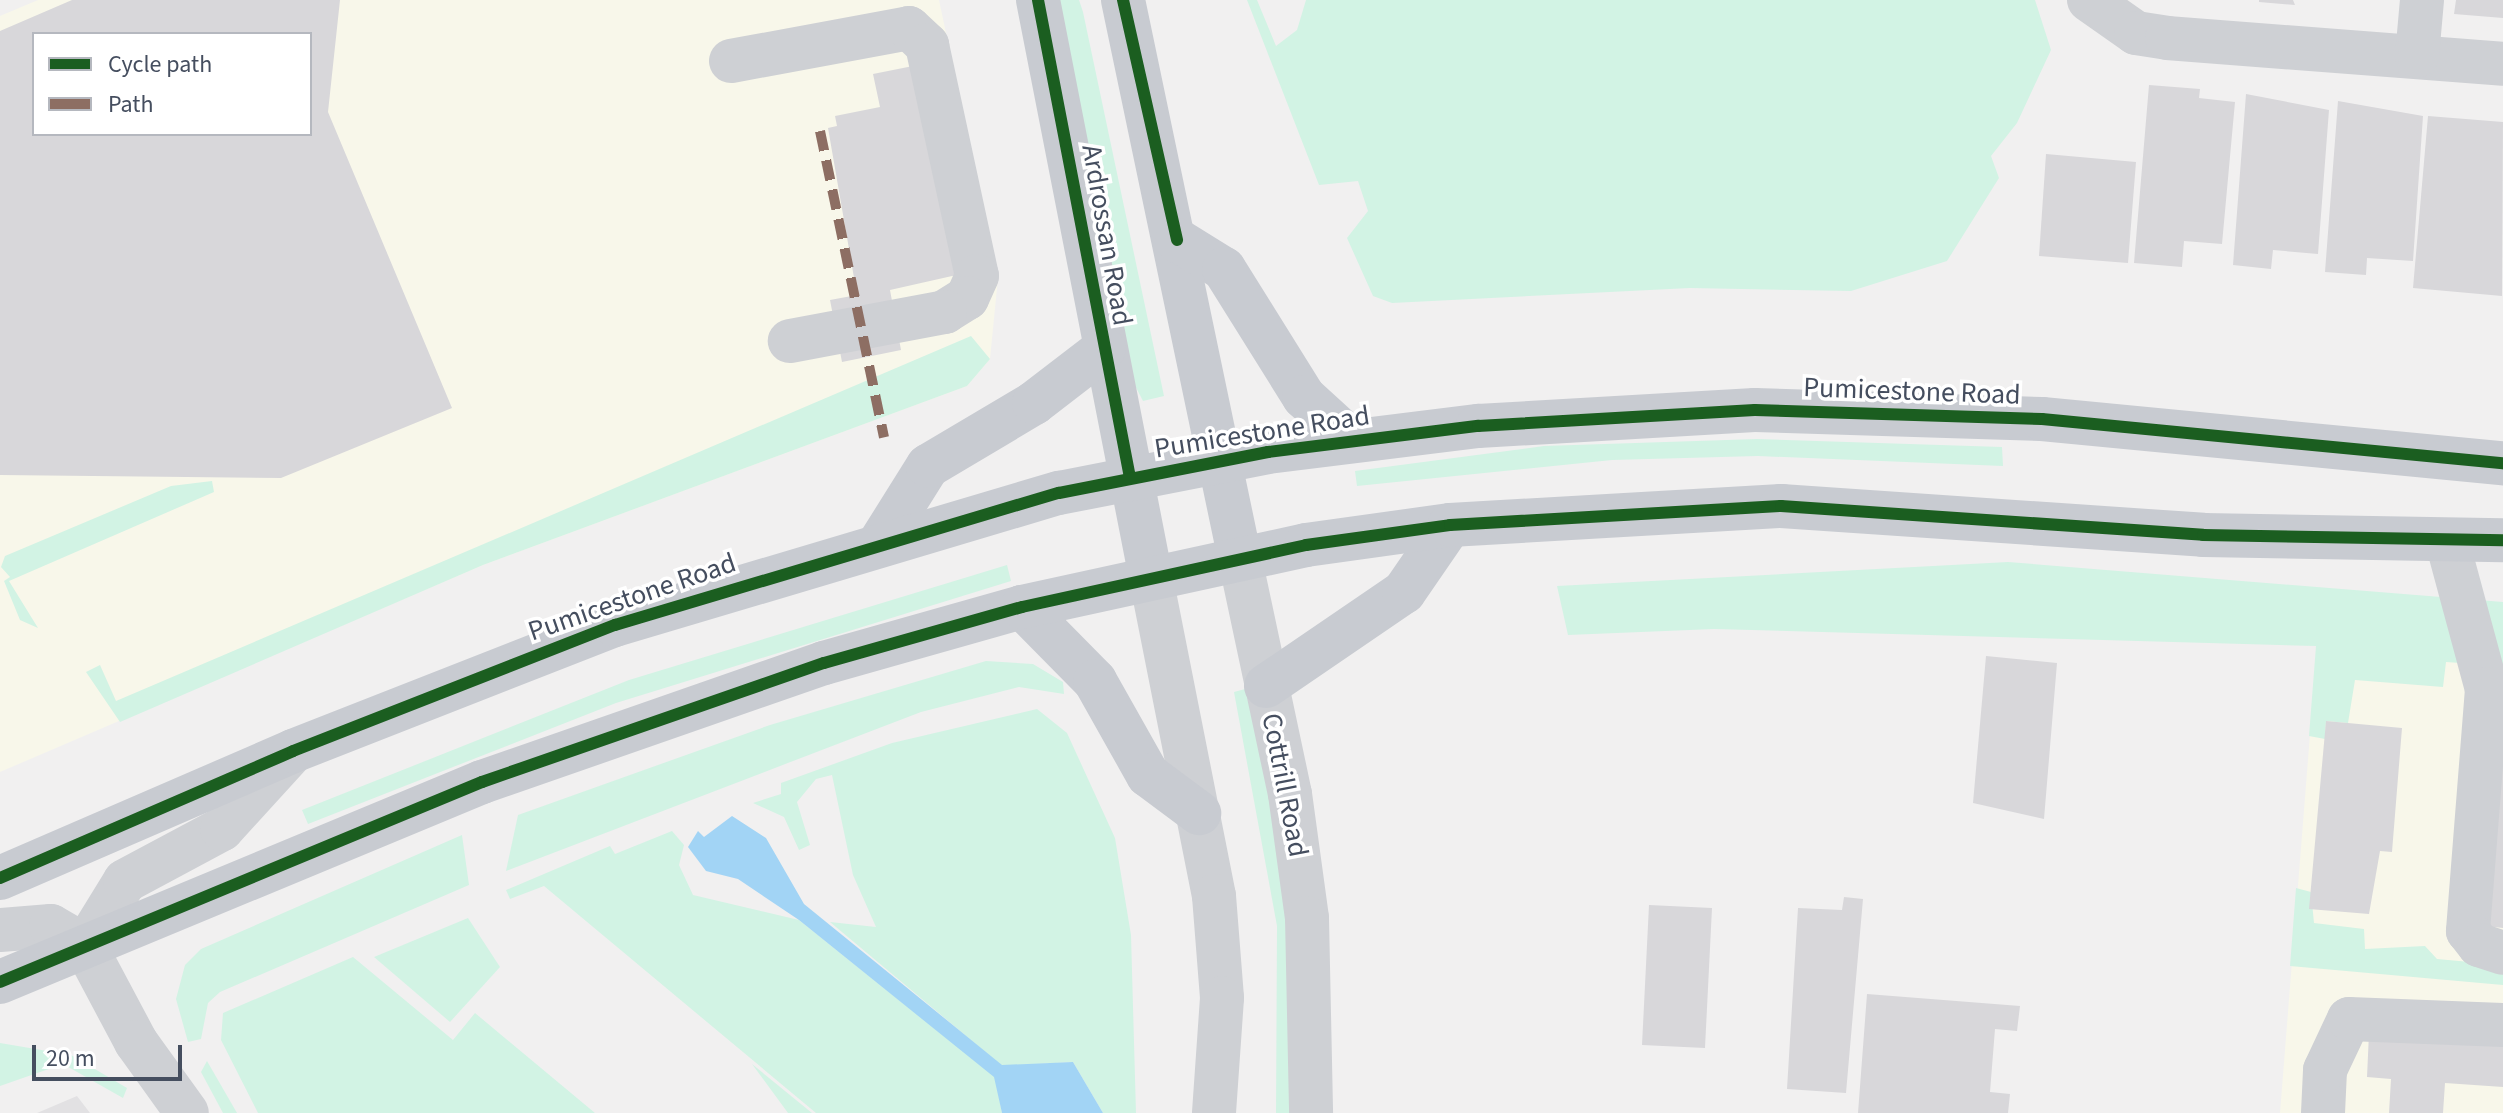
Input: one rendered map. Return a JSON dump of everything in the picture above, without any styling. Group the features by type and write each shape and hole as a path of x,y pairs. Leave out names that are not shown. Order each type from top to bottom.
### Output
{"main road":[{"name":"Ardrossan Road","path":"1038,0 1151,578"},
{"path":"1123,0 1177,240 1221,461"},
{"path":"1177,240 1224,269 1304,397 1350,439"},
{"path":"879,544 928,466 1034,403 1104,349"},
{"name":"Pumicestone Road","path":"0,878 293,751 615,625 879,544 1130,478 1350,439 1755,410 2042,419 2503,463"},
{"name":"Cottrill Road","path":"1221,461 1240,559"},
{"path":"0,982 482,782 824,663 1022,607 1240,559 1450,525 1781,506 2203,535 2503,540"},
{"path":"1266,686 1404,592 1450,525"},
{"path":"1022,607 1095,681 1148,775 1199,813"}],"street":[{"path":"2089,0 2136,33 2503,64"},
{"path":"2417,56 2422,0"},
{"path":"731,61 909,28 927,45 977,276 967,298 945,312 790,341"},
{"path":"2447,541 2487,689 2468,931 2479,945 2503,953"},
{"name":"Cottrill Road","path":"1240,559 1307,918 1311,1113"},
{"path":"1151,578 1199,813 1222,998 1214,1113"},
{"path":"85,946 125,881 222,829 293,751"},
{"path":"0,930 51,926 85,946 136,1042 187,1113"},
{"path":"2323,1113 2325,1070 2349,1019 2503,1025"}],"shaded area":[{"path":"38,0 939,0 998,278 990,359 967,386 483,565 0,772 0,16"},
{"path":"2317,646 2503,666 2503,1113 2280,1113"},
{"path":"77,1096 90,1113 37,1113"}],"green space":[{"path":"1049,0 1079,0 1083,12 1164,396 1143,401 1129,374"},
{"path":"1247,0 1257,0 1276,46 1297,30 1306,0 2035,0 2051,50 2017,123 1991,156 1999,178 1947,261 1851,291 1690,288 1392,303 1373,296 1347,238 1368,211 1358,181 1319,185"},
{"path":"971,336 990,359 967,386 483,565 120,722 86,672 100,665 116,701"},
{"path":"1757,439 2002,447 2003,466 1758,456 1612,460 1357,486 1355,471 1544,446"},
{"path":"212,481 214,492 9,581 38,628 20,620 4,581 10,577 1,567 5,556 171,486"},
{"path":"2008,562 2503,602 2503,666 2446,662 2443,687 2355,680 2348,723 2326,721 2325,739 2309,736 2316,646 1714,629 1568,635 1557,586"},
{"path":"1007,565 1011,581 616,703 308,824 302,810 629,680"},
{"path":"986,661 1033,664 1063,682 1064,694 1019,687 921,712 506,871 518,815 770,725"},
{"path":"1249,688 1291,896 1297,1113 1276,1113 1277,926 1234,692"},
{"path":"1037,709 1067,733 1115,838 1131,935 1136,1113 1103,1113 1073,1062 1002,1066 830,922 876,927 853,875 832,775 816,779 797,802 810,845 799,850 784,817 753,803 781,794 781,783 892,743"},
{"path":"672,831 684,845 679,865 693,895 799,920 995,1077 1002,1113 816,1113 544,886 510,899 506,890 610,846 615,854"},
{"path":"462,835 469,885 220,992 208,1003 201,1039 188,1042 176,999 185,965 201,949"},
{"path":"2296,888 2311,892 2314,923 2364,929 2365,949 2425,946 2437,959 2503,965 2503,985 2290,966"},
{"path":"468,918 500,967 450,1022 374,957"},
{"path":"353,957 453,1040 475,1013 595,1113 258,1113 221,1040 223,1013"},
{"path":"0,1043 71,1055 127,1088 123,1098 63,1064 0,1086"},
{"path":"207,1061 237,1113 223,1113 201,1072"},
{"path":"752,1064 812,1113 788,1113"}],"water":[{"path":"732,816 766,838 804,904 1002,1065 1073,1062 1103,1113 1002,1113 994,1077 799,920 738,879 706,871 688,847 698,831 704,837"}],"building":[{"path":"72,0 340,0 328,112 452,408 281,478 0,475 0,31"},
{"path":"2259,0 2293,0 2295,5 2259,2"},
{"path":"2456,0 2503,0 2503,18 2454,14"},
{"path":"948,59 992,267 890,290 901,350 842,362 830,300 857,295 828,128 837,126 835,116 880,107 873,74"},
{"path":"2149,85 2200,89 2199,98 2235,102 2222,244 2184,241 2182,267 2134,263"},
{"path":"2246,94 2329,110 2318,254 2273,250 2271,269 2233,265"},
{"path":"2338,101 2423,116 2413,261 2367,258 2366,275 2325,272"},
{"path":"2428,116 2503,122 2502,296 2413,288"},
{"path":"2046,154 2136,162 2128,263 2039,256"},
{"path":"1986,656 2057,663 2044,819 1973,803"},
{"path":"2326,721 2402,728 2392,852 2380,851 2369,914 2309,909"},
{"path":"2503,722 2503,928 2485,926"},
{"path":"1844,897 1863,899 1846,1093 1787,1089 1798,908 1842,910"},
{"path":"1649,905 1712,908 1705,1048 1642,1045"},
{"path":"1867,994 2020,1006 2017,1031 1995,1029 1990,1092 2010,1094 2008,1113 1858,1113"},
{"path":"2369,1033 2503,1043 2503,1087 2445,1083 2443,1113 2389,1113 2391,1079 2367,1077"}],"marked path":[{"path":"820,131 884,437"}],"cycle path":[{"path":"1038,0 1130,478"},
{"path":"1123,0 1177,240"},
{"path":"0,878 293,751 615,625 1059,493 1268,452 1478,426 1755,410 2042,419 2503,463"},
{"path":"0,982 482,782 824,663 1022,607 1306,545 1450,525 1781,506 2203,535 2503,540"}]}
